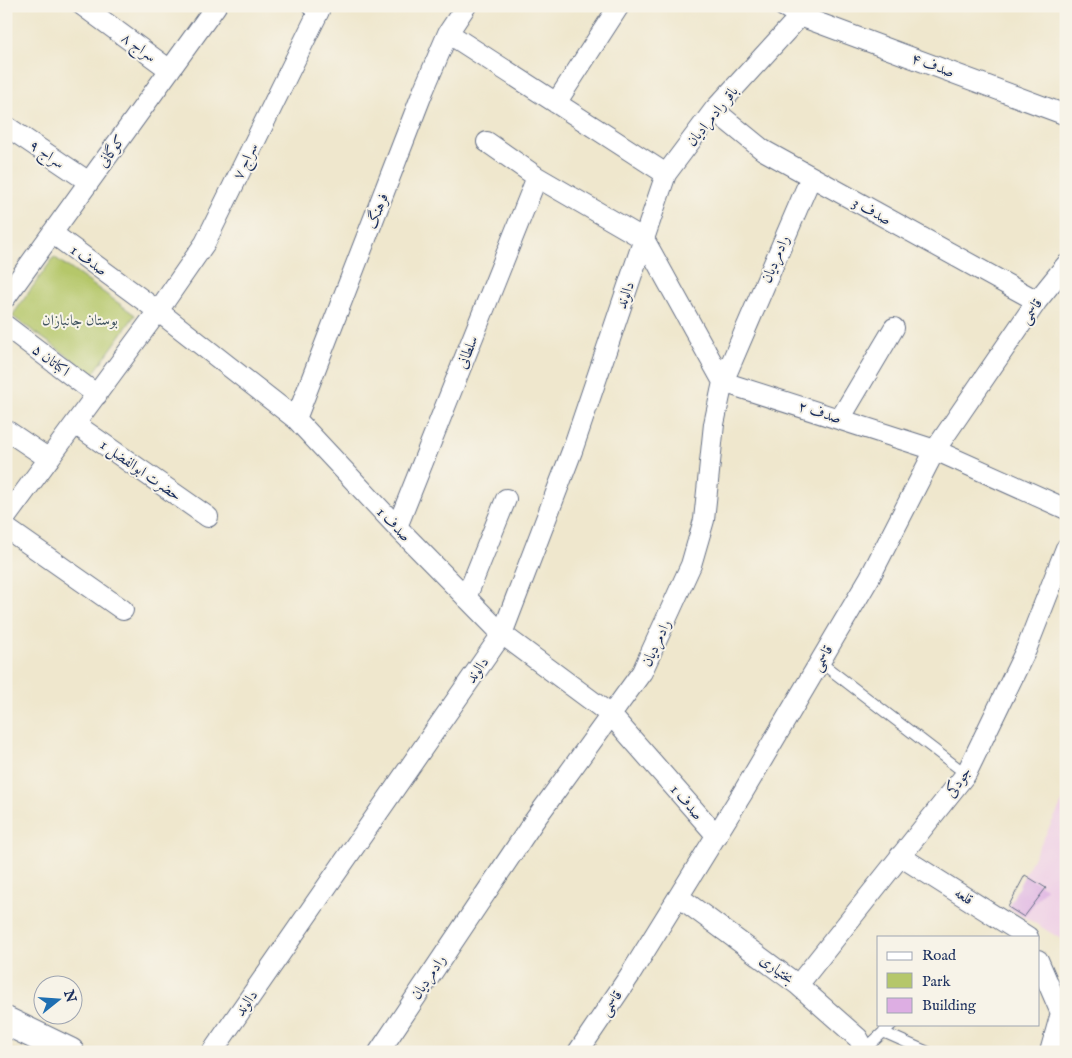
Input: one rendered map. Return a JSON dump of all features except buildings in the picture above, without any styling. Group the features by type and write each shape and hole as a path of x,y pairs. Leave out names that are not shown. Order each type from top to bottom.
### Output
{"main road":[{"path":"6,1021 70,1052"}],"street":[{"name":"سراج ۸","path":"83,6 170,70"},
{"name":"کوگانی","path":"6,297 216,6"},
{"name":"سراج ۷","path":"158,311 205,243 318,11 312,6"},
{"name":"فرهنگ","path":"296,419 424,89 448,33 466,6"},
{"path":"556,103 619,6"},
{"name":"باقر رادمرادیان","path":"644,239 666,174 714,110 795,9"},
{"name":"صدف ۴","path":"795,9 1066,115"},
{"path":"448,33 666,174"},
{"name":"صدف 3","path":"714,110 763,150 1037,301"},
{"name":"سراج ۹","path":"6,126 89,182"},
{"path":"487,142 537,178 644,239 723,382"},
{"name":"رادمردیان","path":"378,1052 534,820 642,672 691,565 704,520 714,424 723,382 811,177"},
{"name":"سلطانی","path":"397,527 537,178"},
{"name":"صدف 1","path":"52,233 158,311 296,419 397,527 502,634 611,715 717,836"},
{"name":"دالوند","path":"212,1052 502,634 572,451 644,239"},
{"name":"قاسمی","path":"578,1052 630,975 717,836 870,577 935,450 1037,301 1066,265"},
{"path":"6,517 158,311"},
{"name":"اکباتان ۵","path":"6,326 97,394"},
{"path":"840,419 894,328"},
{"name":"صدف ۲","path":"723,382 935,450 1066,508"},
{"name":"حضرت ابوالفضل 1","path":"75,424 208,517"},
{"path":"6,430 49,459"},
{"path":"466,598 506,499"},
{"path":"6,528 123,610"},
{"name":"جودکی","path":"798,984 966,774 1026,650 1066,548"},
{"name":"قلعه","path":"900,856 1026,936"},
{"name":"بختیاری","path":"679,897 798,984 858,1038 862,1045 862,1052"},
{"path":"1040,965 1061,1012 1050,1052"}],"lane":[{"path":"820,662 966,774"},
{"path":"862,1052 890,1026"},
{"path":"883,1032 928,1052"}],"shaded area":[{"path":"1066,795 1066,942 1008,907"}],"green space":[{"name":"بوستان جانبازان","path":"54,257 135,315 93,374 12,316"}]}
